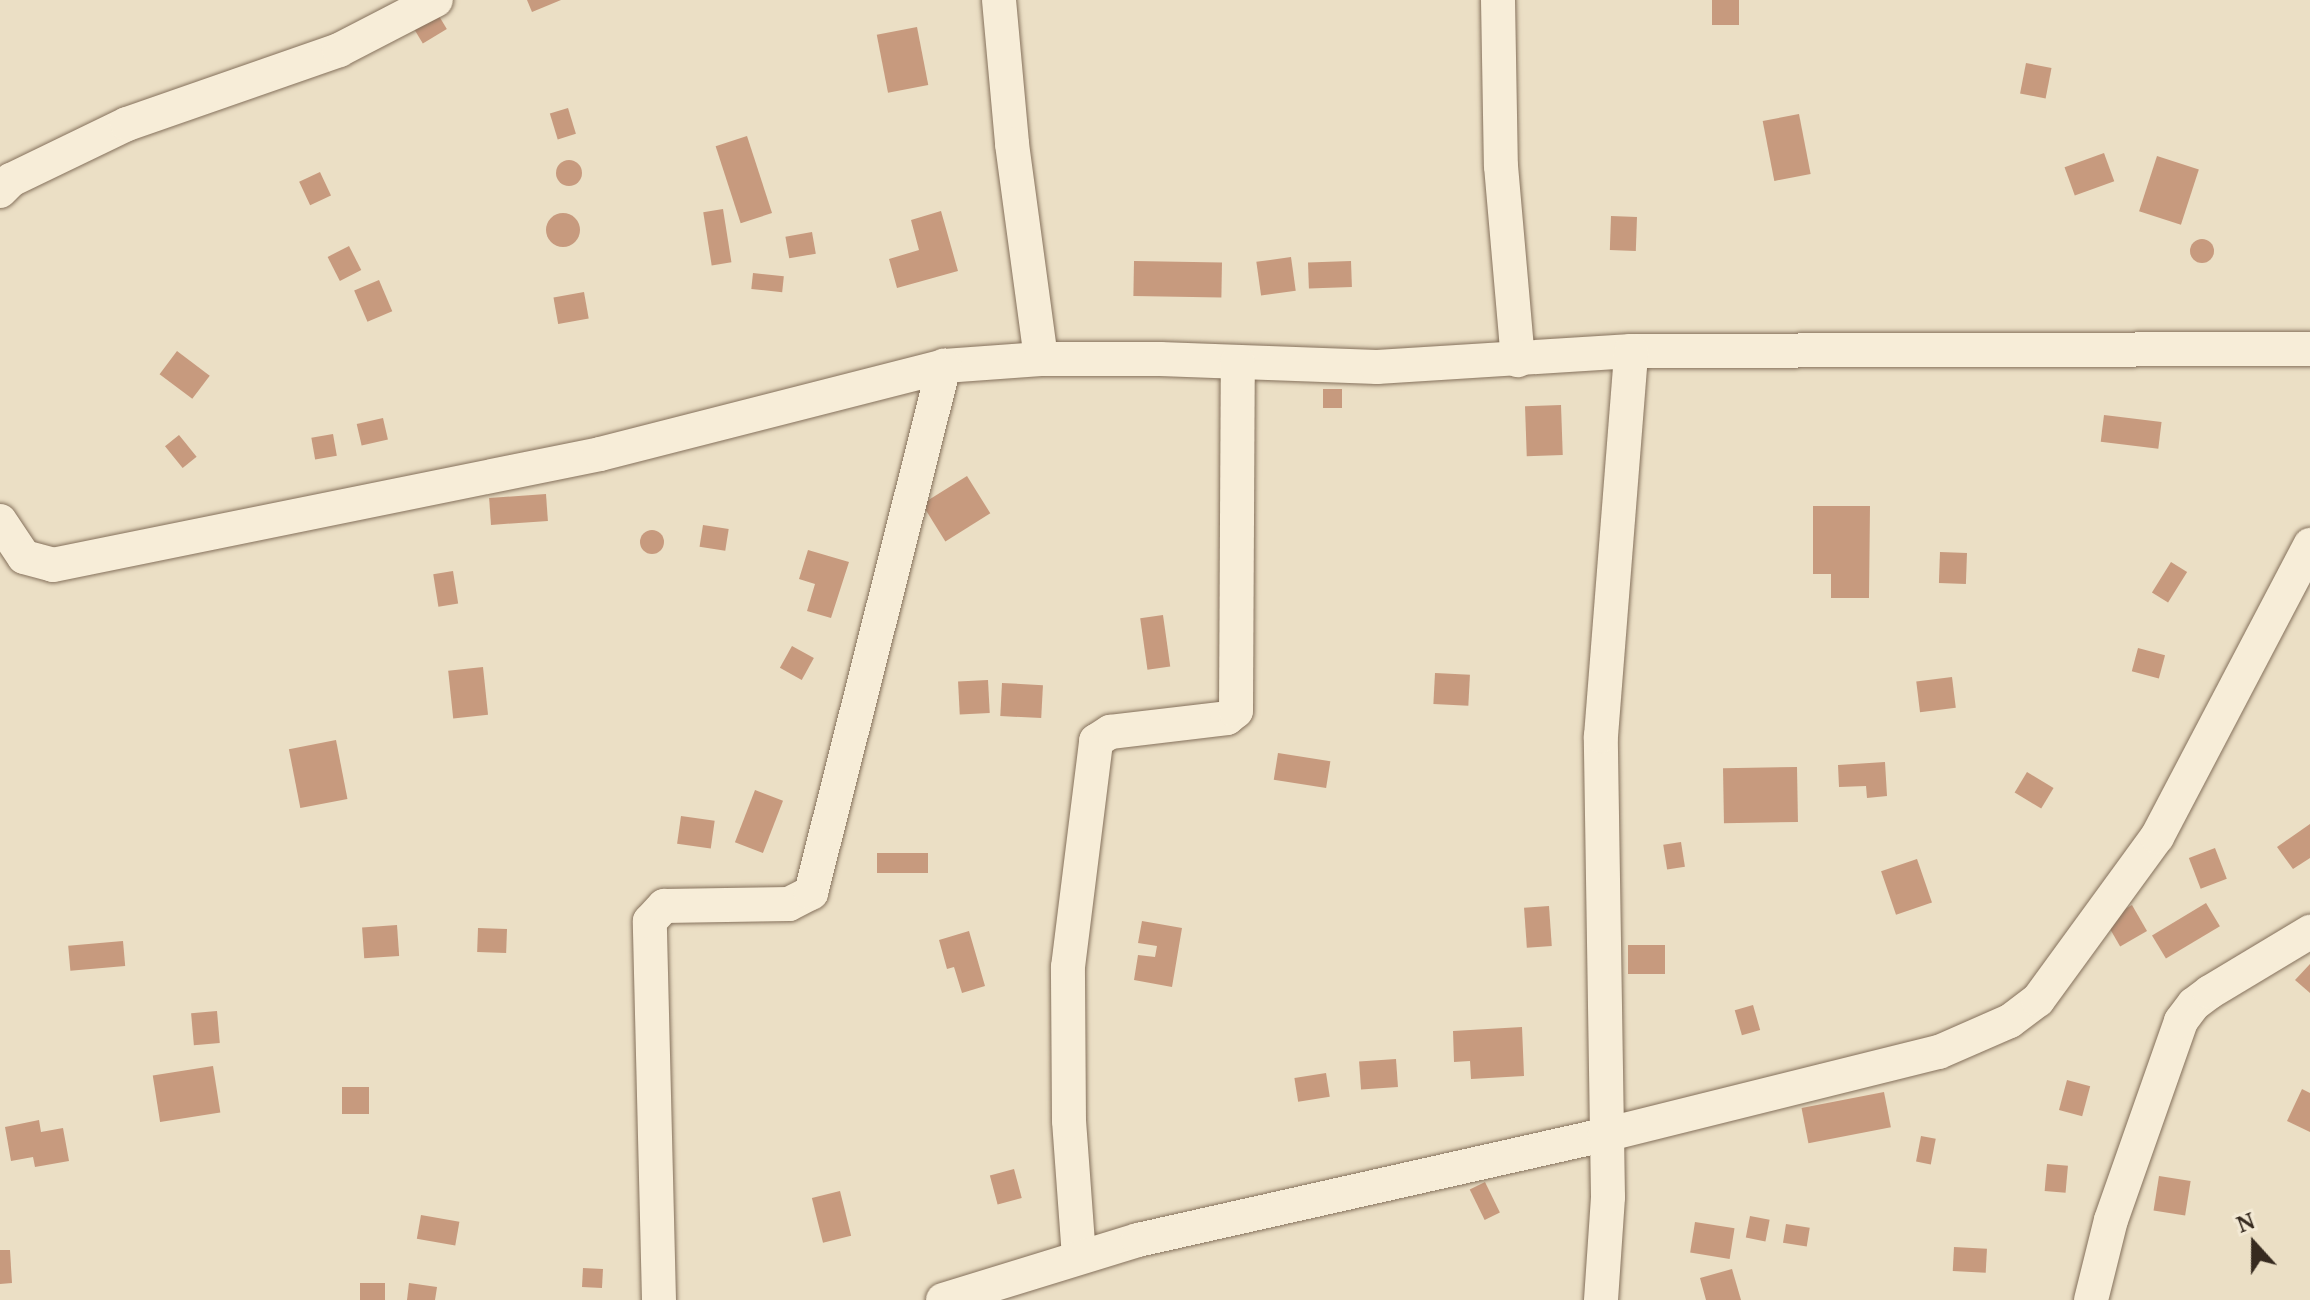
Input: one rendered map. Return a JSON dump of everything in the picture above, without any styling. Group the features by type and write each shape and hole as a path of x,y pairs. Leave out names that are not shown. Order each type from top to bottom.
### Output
{"street":[{"path":"0,191 11,180 127,124 339,50 436,0"},
{"path":"999,0 1012,144 1041,359"},
{"path":"1498,0 1501,166 1518,360"},
{"path":"0,521 24,557 53,565 600,454 944,366 1041,359 1377,367 1631,351 2310,349"},
{"path":"1601,1300 1608,1197 1601,736 1631,351"},
{"path":"1079,1257 1069,1121 1068,967 1096,741 1110,732 1227,718 1236,711 1238,362"},
{"path":"659,1300 650,921 653,914 664,906 789,904 811,893 944,366"},
{"path":"943,1300 1138,1240 1605,1135 1939,1052 2010,1021 2038,1000 2157,837 2310,545"},
{"path":"2091,1300 2111,1220 2181,1021 2194,1004 2210,992 2310,932"}],"building":[{"path":"527,0 561,0 532,12"},
{"path":"1712,0 1739,0 1739,25 1712,25"},
{"path":"436,11 447,29 423,43 412,25"},
{"path":"917,27 928,85 888,93 877,35"},
{"path":"2026,63 2052,68 2046,98 2020,93"},
{"path":"568,108 576,134 558,139 550,114"},
{"path":"1799,114 1811,174 1774,181 1763,121"},
{"path":"747,136 772,213 741,223 716,146"},
{"path":"2104,153 2114,181 2075,196 2065,167"},
{"path":"2157,156 2199,170 2181,225 2139,211"},
{"path":"569,160 578,164 582,173 578,182 569,186 560,182 556,173 560,164"},
{"path":"320,172 331,196 310,205 299,182"},
{"path":"723,209 731,262 712,265 703,212"},
{"path":"941,211 958,271 897,288 889,259 919,250 911,220"},
{"path":"563,213 575,218 580,230 575,242 563,247 551,242 546,230 551,218"},
{"path":"1611,216 1637,217 1636,251 1610,250"},
{"path":"812,232 816,254 789,258 785,237"},
{"path":"2202,239 2213,246 2214,251 2207,262 2202,263 2191,256 2190,251 2197,240"},
{"path":"349,246 361,270 340,281 328,257"},
{"path":"1291,257 1296,291 1261,296 1256,262"},
{"path":"1134,261 1222,263 1221,298 1133,296"},
{"path":"1351,261 1352,287 1309,288 1308,263"},
{"path":"753,273 784,276 782,292 751,289"},
{"path":"379,280 392,311 367,322 354,291"},
{"path":"584,292 589,319 558,324 553,297"},
{"path":"177,351 210,376 192,399 160,374"},
{"path":"1323,389 1342,389 1342,408 1323,408"},
{"path":"1561,405 1563,455 1527,456 1525,406"},
{"path":"2104,415 2162,422 2158,449 2101,442"},
{"path":"383,418 388,439 362,446 357,424"},
{"path":"333,434 337,456 315,459 311,438"},
{"path":"179,435 197,457 183,468 165,446"},
{"path":"967,476 990,513 945,541 922,504"},
{"path":"546,494 548,521 491,525 489,498"},
{"path":"1813,506 1870,506 1869,598 1831,598 1831,574 1813,574"},
{"path":"703,525 729,529 725,551 700,547"},
{"path":"652,530 661,533 664,542 661,551 652,554 643,551 640,542 643,533"},
{"path":"808,550 849,562 831,618 807,611 815,584 799,579"},
{"path":"1940,552 1967,553 1966,584 1939,583"},
{"path":"2171,562 2187,572 2168,603 2152,593"},
{"path":"453,571 458,604 438,607 433,574"},
{"path":"1163,615 1170,666 1147,670 1140,618"},
{"path":"792,646 814,658 802,680 780,668"},
{"path":"2138,648 2165,655 2159,678 2132,671"},
{"path":"483,667 488,715 453,718 448,671"},
{"path":"1435,673 1470,675 1468,706 1433,704"},
{"path":"1952,677 1956,708 1920,712 1916,681"},
{"path":"988,680 990,713 960,715 958,682"},
{"path":"1002,683 1043,685 1041,718 1000,716"},
{"path":"336,740 347,799 300,808 289,749"},
{"path":"1278,753 1330,761 1326,788 1274,780"},
{"path":"1885,762 1887,796 1867,798 1866,786 1839,787 1838,765"},
{"path":"1797,767 1798,822 1724,823 1723,768"},
{"path":"2027,772 2054,788 2041,809 2015,793"},
{"path":"755,790 783,801 763,853 735,842"},
{"path":"681,816 715,821 711,848 677,844"},
{"path":"2310,824 2310,858 2293,869 2277,847"},
{"path":"1681,842 1685,867 1667,870 1663,845"},
{"path":"2215,848 2227,879 2201,889 2189,858"},
{"path":"877,853 928,853 928,873 877,873"},
{"path":"1917,859 1932,902 1896,915 1881,871"},
{"path":"2206,903 2220,926 2166,959 2152,935"},
{"path":"2132,905 2147,931 2120,946 2105,920"},
{"path":"1549,906 1552,946 1527,948 1524,908"},
{"path":"1142,921 1182,928 1172,987 1134,980 1138,955 1155,957 1157,946 1138,943"},
{"path":"397,925 399,956 364,958 362,927"},
{"path":"478,928 507,929 506,953 477,952"},
{"path":"969,931 985,986 962,993 954,967 947,969 939,940"},
{"path":"123,941 125,966 70,971 68,946"},
{"path":"1628,945 1665,945 1665,974 1628,974"},
{"path":"2310,964 2310,993 2295,980"},
{"path":"1753,1005 1760,1030 1742,1035 1735,1010"},
{"path":"217,1011 220,1043 194,1045 191,1013"},
{"path":"1522,1027 1524,1076 1471,1079 1470,1061 1454,1062 1453,1031"},
{"path":"1396,1059 1398,1087 1361,1090 1359,1062"},
{"path":"213,1066 220,1112 160,1122 153,1076"},
{"path":"1326,1073 1330,1097 1298,1102 1294,1078"},
{"path":"2067,1080 2090,1086 2082,1116 2059,1110"},
{"path":"342,1087 369,1087 369,1114 342,1114"},
{"path":"2302,1089 2310,1093 2310,1132 2287,1121"},
{"path":"1884,1092 1891,1127 1808,1143 1802,1108"},
{"path":"39,1120 41,1132 63,1128 69,1161 35,1167 33,1157 11,1161 5,1127"},
{"path":"1921,1136 1936,1139 1931,1164 1916,1162"},
{"path":"2047,1164 2068,1166 2066,1193 2045,1191"},
{"path":"1014,1169 1022,1198 998,1204 990,1175"},
{"path":"2159,1176 2191,1181 2185,1216 2154,1211"},
{"path":"1485,1182 1500,1213 1485,1220 1470,1189"},
{"path":"840,1191 851,1236 823,1243 812,1198"},
{"path":"421,1215 459,1222 455,1245 417,1239"},
{"path":"1750,1216 1770,1220 1765,1241 1746,1238"},
{"path":"1695,1222 1735,1228 1730,1259 1690,1253"},
{"path":"1786,1224 1810,1228 1807,1247 1783,1243"},
{"path":"1954,1247 1987,1249 1986,1273 1953,1271"},
{"path":"0,1250 10,1250 12,1283 0,1284"},
{"path":"583,1268 603,1269 602,1288 582,1287"},
{"path":"1732,1269 1741,1300 1706,1300 1700,1278"},
{"path":"360,1283 385,1283 385,1300 360,1300"},
{"path":"409,1283 437,1287 435,1300 407,1300"}]}
